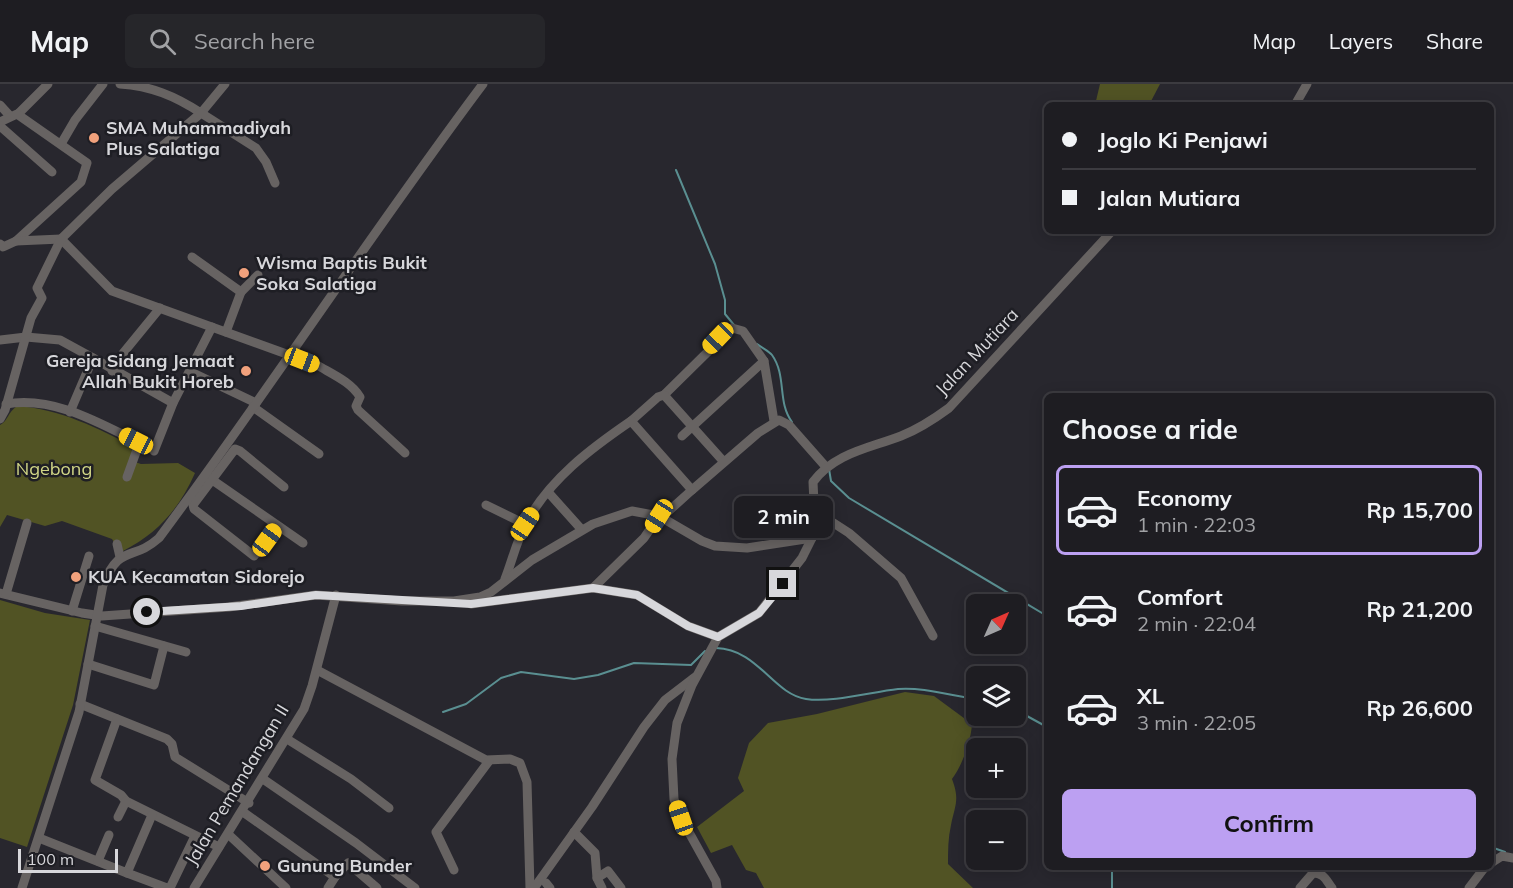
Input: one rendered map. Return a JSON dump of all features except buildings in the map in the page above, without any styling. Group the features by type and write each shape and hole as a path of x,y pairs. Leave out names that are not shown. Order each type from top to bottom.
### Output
{"street":[{"path":"48,84 14,115 0,124 52,172"},
{"path":"120,84 153,88 184,102 256,148 266,162 275,183"},
{"path":"0,419 31,318 42,298 37,288 61,240 112,189 201,113 225,84"},
{"path":"1297,102 1306,84"},
{"path":"61,144 100,85"},
{"path":"277,526 257,554 252,555 193,507 254,405 288,355 319,316 479,86"},
{"path":"0,105 87,160 82,178 16,241"},
{"name":"Jalan Mutiara","path":"827,467 845,456 927,424 949,408 1109,234"},
{"path":"1,247 16,241 61,240 109,288 317,365 343,380 360,395 358,410 405,453"},
{"path":"192,256 241,292"},
{"path":"226,332 241,292 258,275"},
{"path":"112,371 124,352 160,308"},
{"path":"154,451 173,403 191,372 212,327"},
{"path":"504,581 525,524 548,492 575,461 664,395 732,328 740,328 764,361 774,422"},
{"path":"0,340 26,337 60,340 173,403"},
{"path":"70,412 93,358"},
{"path":"682,436 764,361"},
{"path":"191,372 254,405 319,454"},
{"path":"664,395 724,462"},
{"path":"6,404 30,401 70,412 138,443 127,477"},
{"path":"593,588 644,538 661,517 774,422 779,420 789,425 827,467 813,483 815,511 812,538 802,558 759,613 718,637 697,676 677,723 672,778 674,799 681,818 716,881 717,888"},
{"path":"631,421 692,490"},
{"path":"22,888 80,704 102,585 110,568 120,557 147,547 159,538 231,452 237,450 284,487"},
{"path":"209,478 303,543"},
{"path":"548,492 582,530"},
{"path":"486,505 525,524"},
{"path":"449,601 487,594 532,560 582,530 614,515 632,511 661,517 702,542 715,546 747,548 812,538"},
{"path":"815,511 849,533 902,578 933,636"},
{"path":"27,523 3,594 72,611 97,615 229,607 309,595 471,604 593,588 637,595 688,626 718,637"},
{"path":"117,544 120,557"},
{"path":"72,611 89,556"},
{"name":"Jalan Pemandangan II","path":"194,888 249,803 304,709 317,670 336,595"},
{"path":"95,626 186,652"},
{"path":"88,664 154,685 164,646"},
{"path":"317,670 489,761 514,759 523,767 527,777 532,888"},
{"path":"532,888 574,832 665,700 697,676"},
{"path":"80,704 167,739 172,744 175,757 249,803"},
{"path":"117,719 95,779 121,795 126,801 219,848"},
{"path":"287,739 351,779 388,808"},
{"path":"454,870 436,832 489,761"},
{"path":"263,779 356,843 415,888"},
{"path":"118,817 126,801"},
{"path":"243,812 335,877"},
{"path":"127,873 152,815"},
{"path":"574,832 595,853 597,878 602,888"},
{"path":"228,834 286,888"},
{"path":"98,861 109,835"},
{"path":"39,838 168,888 195,836"},
{"path":"1494,861 1502,856 1513,858"},
{"path":"328,888 348,864 377,888"},
{"path":"1468,888 1483,870"},
{"path":"597,878 609,871 621,888"},
{"path":"1300,888 1313,873 1326,878 1332,888"}],"green space":[{"path":"1100,84 1160,84 1151,102 1096,102"},
{"name":"Ngebong","path":"17,406 64,415 107,433 136,448 135,462 141,464 178,463 195,473 182,498 166,519 147,536 123,551 118,549 112,539 62,521 45,526 7,515 0,527 0,425"},
{"path":"0,600 45,613 90,620 73,705 27,847 0,838"},
{"path":"905,692 934,696 966,720 966,726 972,726 970,738 966,738 965,753 952,779 956,798 949,835 948,864 973,888 764,888 756,873 746,870 732,845 711,853 697,827 744,791 738,778 749,743 768,723 817,714"}],"waterway":[{"path":"676,170 715,264 725,300 725,314 734,325"},
{"path":"757,344 771,354 777,363 787,414 792,422"},
{"path":"829,469 831,481 849,498 1044,614"},
{"path":"716,648 731,650 743,656 784,689 806,699 839,698 898,689 928,690 966,697"},
{"path":"443,712 466,704 501,678 521,672 574,679 598,675 634,663 691,665 705,651"},
{"path":"1026,715 1044,725"},
{"path":"1494,848 1505,852"},
{"path":"1112,870 1112,888"}],"place":[{"name":"SMA Muhammadiyah Plus Salatiga","path":"94,138"},
{"name":"Wisma Baptis Bukit Soka Salatiga","path":"244,273"},
{"name":"Gereja Sidang Jemaat Allah Bukit Horeb","path":"246,371"},
{"name":"KUA Kecamatan Sidorejo","path":"76,577"},
{"name":"Gunung Bunder","path":"265,866"}],"route":[{"path":"147,612 241,606 316,595 402,601 454,601 471,604 593,588 637,595 688,626 718,637 759,613 783,584"}]}
